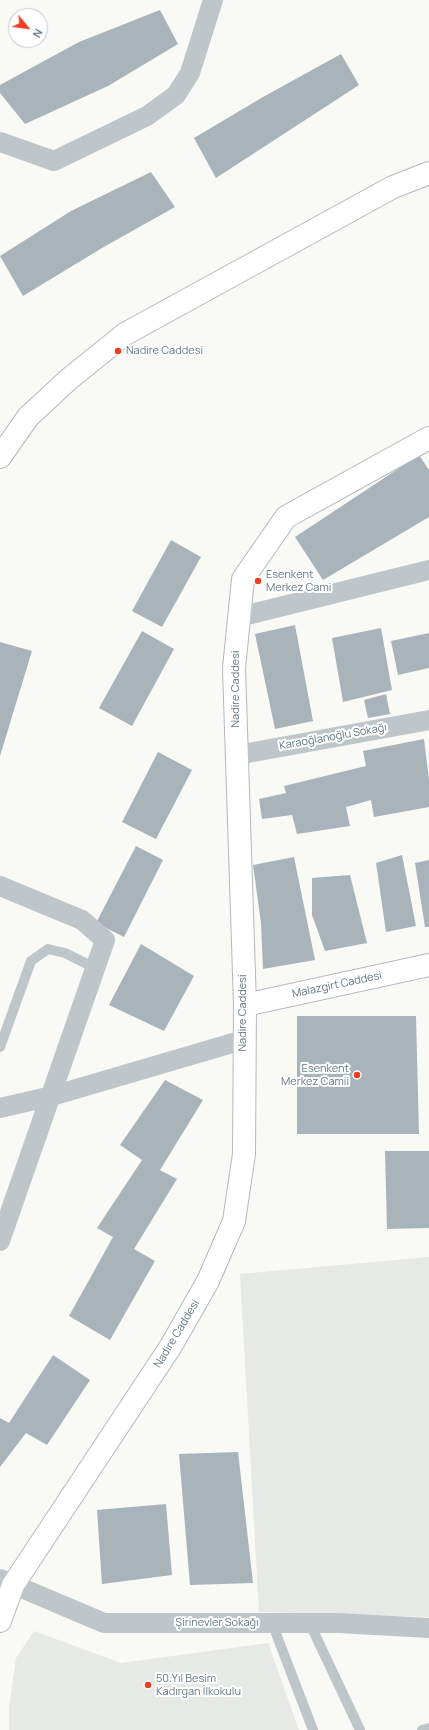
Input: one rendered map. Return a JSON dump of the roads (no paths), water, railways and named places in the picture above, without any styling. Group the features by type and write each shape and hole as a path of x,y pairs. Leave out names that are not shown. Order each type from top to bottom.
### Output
{"street":[{"path":"0,142 54,161 147,116 176,95 190,73 213,0"},
{"path":"0,457 28,418 69,379 125,334 393,187 429,172"},
{"name":"Nadire Caddesi","path":"0,1621 7,1582 171,1346 208,1281 234,1221 244,1154 243,1040 245,1006 234,668 243,579 286,517 429,438"},
{"path":"239,617 429,570"},
{"name":"Karaoğlanoğlu Sokağı","path":"238,755 429,720"},
{"path":"0,886 82,920 105,940 52,1096 0,1240"},
{"name":"Malazgirt Caddesi","path":"245,1006 429,965"},
{"path":"0,1108 52,1096 243,1040"},
{"name":"Şirinevler Sokağı","path":"7,1582 104,1624 272,1623 429,1628"}],"lane":[{"path":"0,1047 31,961 48,949 65,953 96,968"},
{"path":"272,1623 313,1730"},
{"path":"310,1624 360,1730"},
{"path":"422,1730 429,1728"}],"place":[{"name":"Nadire Caddesi","path":"118,351"},
{"name":"Esenkent Merkez Cami","path":"258,581"},
{"name":"Esenkent Merkez Camii","path":"357,1075"},
{"name":"50.Yıl Besim Kadırgan İlkokulu","path":"148,1685"}]}
